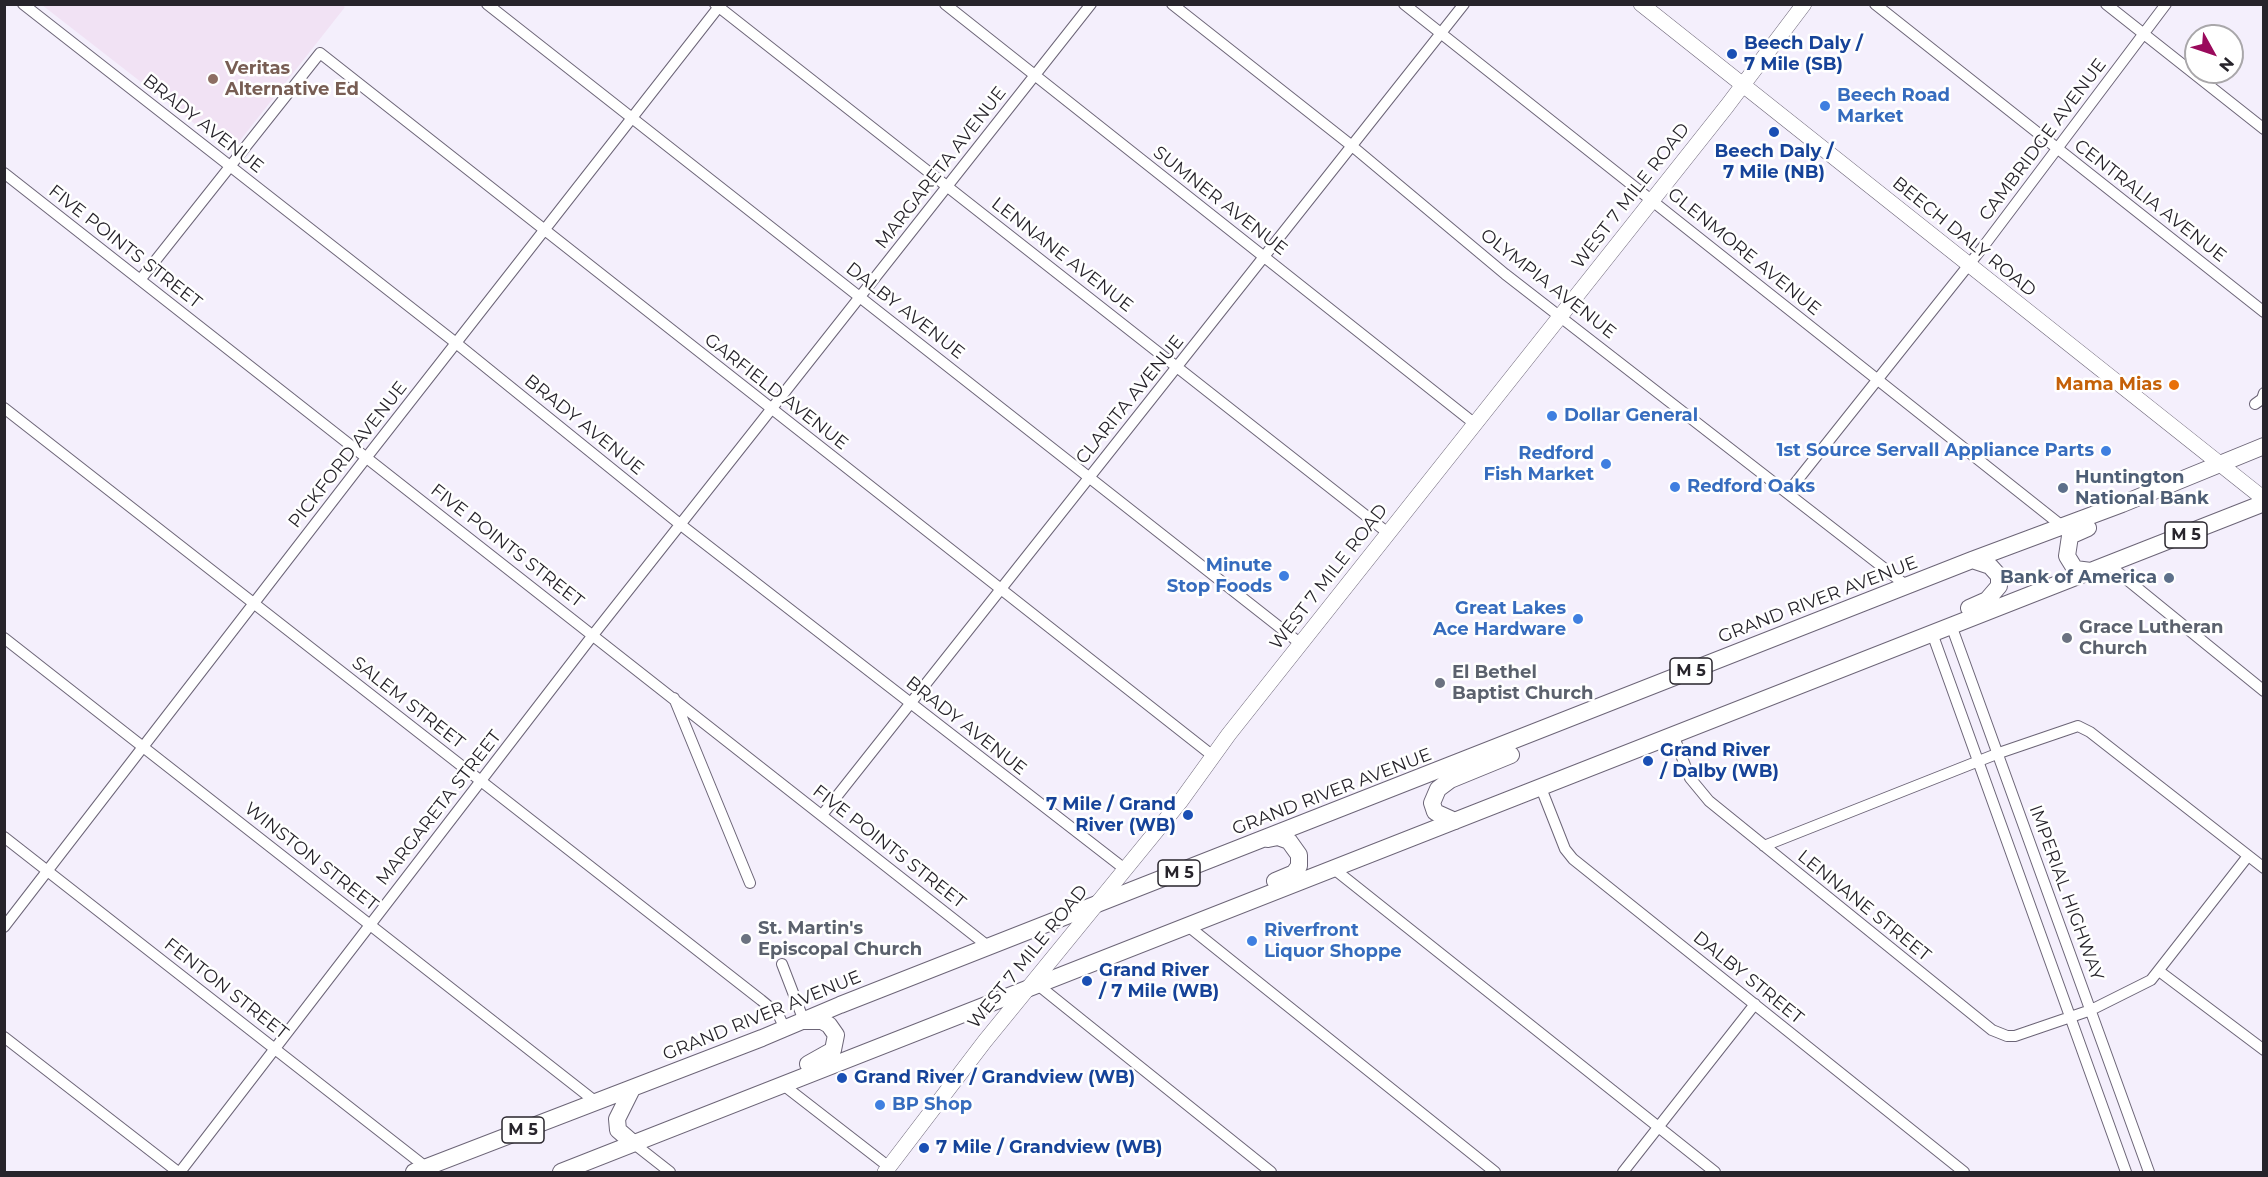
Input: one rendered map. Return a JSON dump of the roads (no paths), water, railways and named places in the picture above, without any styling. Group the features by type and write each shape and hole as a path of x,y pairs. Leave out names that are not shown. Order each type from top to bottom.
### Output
{"main road":[{"name":"BEECH DALY ROAD","path":"1641,4 2264,501"},
{"name":"WEST 7 MILE ROAD","path":"887,1170 1126,870 1388,533 1743,85 1803,4"},
{"name":"GRAND RIVER AVENUE","path":"421,1170 785,1029 1972,560 2122,504 2264,446"},
{"name":"M 5","path":"561,1173 782,1084 1674,737 1951,625 2109,565 2264,501"},
{"path":"2091,571 2079,571 2070,566 2067,556 2070,536 2115,517 2122,504"},
{"path":"1837,672 1864,649 1957,613 1992,596 1998,591 1999,576 1990,566 1972,560"},
{"path":"1455,821 1435,812 1432,803 1437,789 1450,780 1557,736 1579,716"},
{"path":"1230,910 1246,892 1294,873 1299,866 1299,855 1289,841 1278,837 1262,840"},
{"path":"782,1084 794,1071 826,1056 836,1043 836,1035 829,1025 822,1021 804,1021"},
{"path":"632,1089 617,1119 618,1130 633,1143"}],"street":[{"name":"BRADY AVENUE","path":"23,4 456,343 681,525 1126,870"},
{"name":"DALBY AVENUE","path":"487,4 1301,644"},
{"name":"SUMNER AVENUE","path":"945,4 1475,424"},
{"name":"MARGARETA AVENUE","path":"593,635 1091,4"},
{"name":"OLYMPIA AVENUE","path":"1172,4 1352,147 1505,274 1906,586"},
{"name":"GLENMORE AVENUE","path":"1404,4 1653,199 2062,526"},
{"name":"CLARITA AVENUE","path":"822,815 1179,367 1464,4"},
{"name":"CENTRALIA AVENUE","path":"1875,4 2264,312"},
{"path":"2106,4 2264,129"},
{"name":"CAMBRIDGE AVENUE","path":"1788,492 1969,265 2166,4"},
{"name":"PICKFORD AVENUE","path":"4,927 718,6"},
{"name":"LENNANE AVENUE","path":"718,6 1388,533"},
{"name":"GARFIELD AVENUE","path":"230,166 320,53 1213,756"},
{"path":"141,280 230,166"},
{"name":"FIVE POINTS STREET","path":"4,173 989,947"},
{"path":"2255,404 2264,393"},
{"name":"SALEM STREET","path":"4,408 778,1014 785,1029"},
{"path":"2109,565 2264,691"},
{"name":"IMPERIAL HIGHWAY","path":"1951,625 2150,1173"},
{"path":"1932,633 2127,1173"},
{"name":"MARGARETA STREET","path":"179,1173 593,635"},
{"name":"WINSTON STREET","path":"4,638 596,1102"},
{"path":"674,698 750,883"},
{"path":"1764,846 2073,726 2084,727 2264,868"},
{"name":"LENNANE STREET","path":"1674,737 1690,778 1698,790 1764,846 1996,1032 2015,1036 2091,1010 2139,988 2159,971 2248,856"},
{"name":"DALBY STREET","path":"1541,788 1565,849 1573,859 1964,1173"},
{"name":"FENTON STREET","path":"4,837 275,1049 421,1170"},
{"path":"1334,869 1715,1173"},
{"path":"1188,926 1496,1173"},
{"path":"782,964 804,1021"},
{"path":"2159,971 2264,1050"},
{"path":"1031,988 1271,1173"},
{"path":"1623,1173 1755,1004"},
{"path":"4,1037 179,1173"},
{"path":"782,1084 887,1170"},
{"path":"633,1143 670,1173"}],"place":[{"name":"Beech Daly / 7 Mile (SB)","path":"1732,54"},
{"name":"Veritas Alternative Ed","path":"213,79"},
{"name":"Beech Road Market","path":"1825,106"},
{"name":"Beech Daly / 7 Mile (NB)","path":"1774,132"},
{"name":"Mama Mias","path":"2174,385"},
{"name":"Dollar General","path":"1552,416"},
{"name":"1st Source Servall Appliance Parts","path":"2106,451"},
{"name":"Redford Fish Market","path":"1606,464"},
{"name":"Redford Oaks","path":"1675,487"},
{"name":"Huntington National Bank","path":"2063,488"},
{"name":"Minute Stop Foods","path":"1284,576"},
{"name":"Bank of America","path":"2169,578"},
{"name":"Great Lakes Ace Hardware","path":"1578,619"},
{"name":"Grace Lutheran Church","path":"2067,638"},
{"name":"El Bethel Baptist Church","path":"1440,683"},
{"name":"Grand River / Dalby (WB)","path":"1648,761"},
{"name":"7 Mile / Grand River (WB)","path":"1188,815"},
{"name":"St. Martin's Episcopal Church","path":"746,939"},
{"name":"Riverfront Liquor Shoppe","path":"1252,941"},
{"name":"Grand River / 7 Mile (WB)","path":"1087,981"},
{"name":"Grand River / Grandview (WB)","path":"842,1078"},
{"name":"BP Shop","path":"880,1105"},
{"name":"7 Mile / Grandview (WB)","path":"924,1148"}]}
